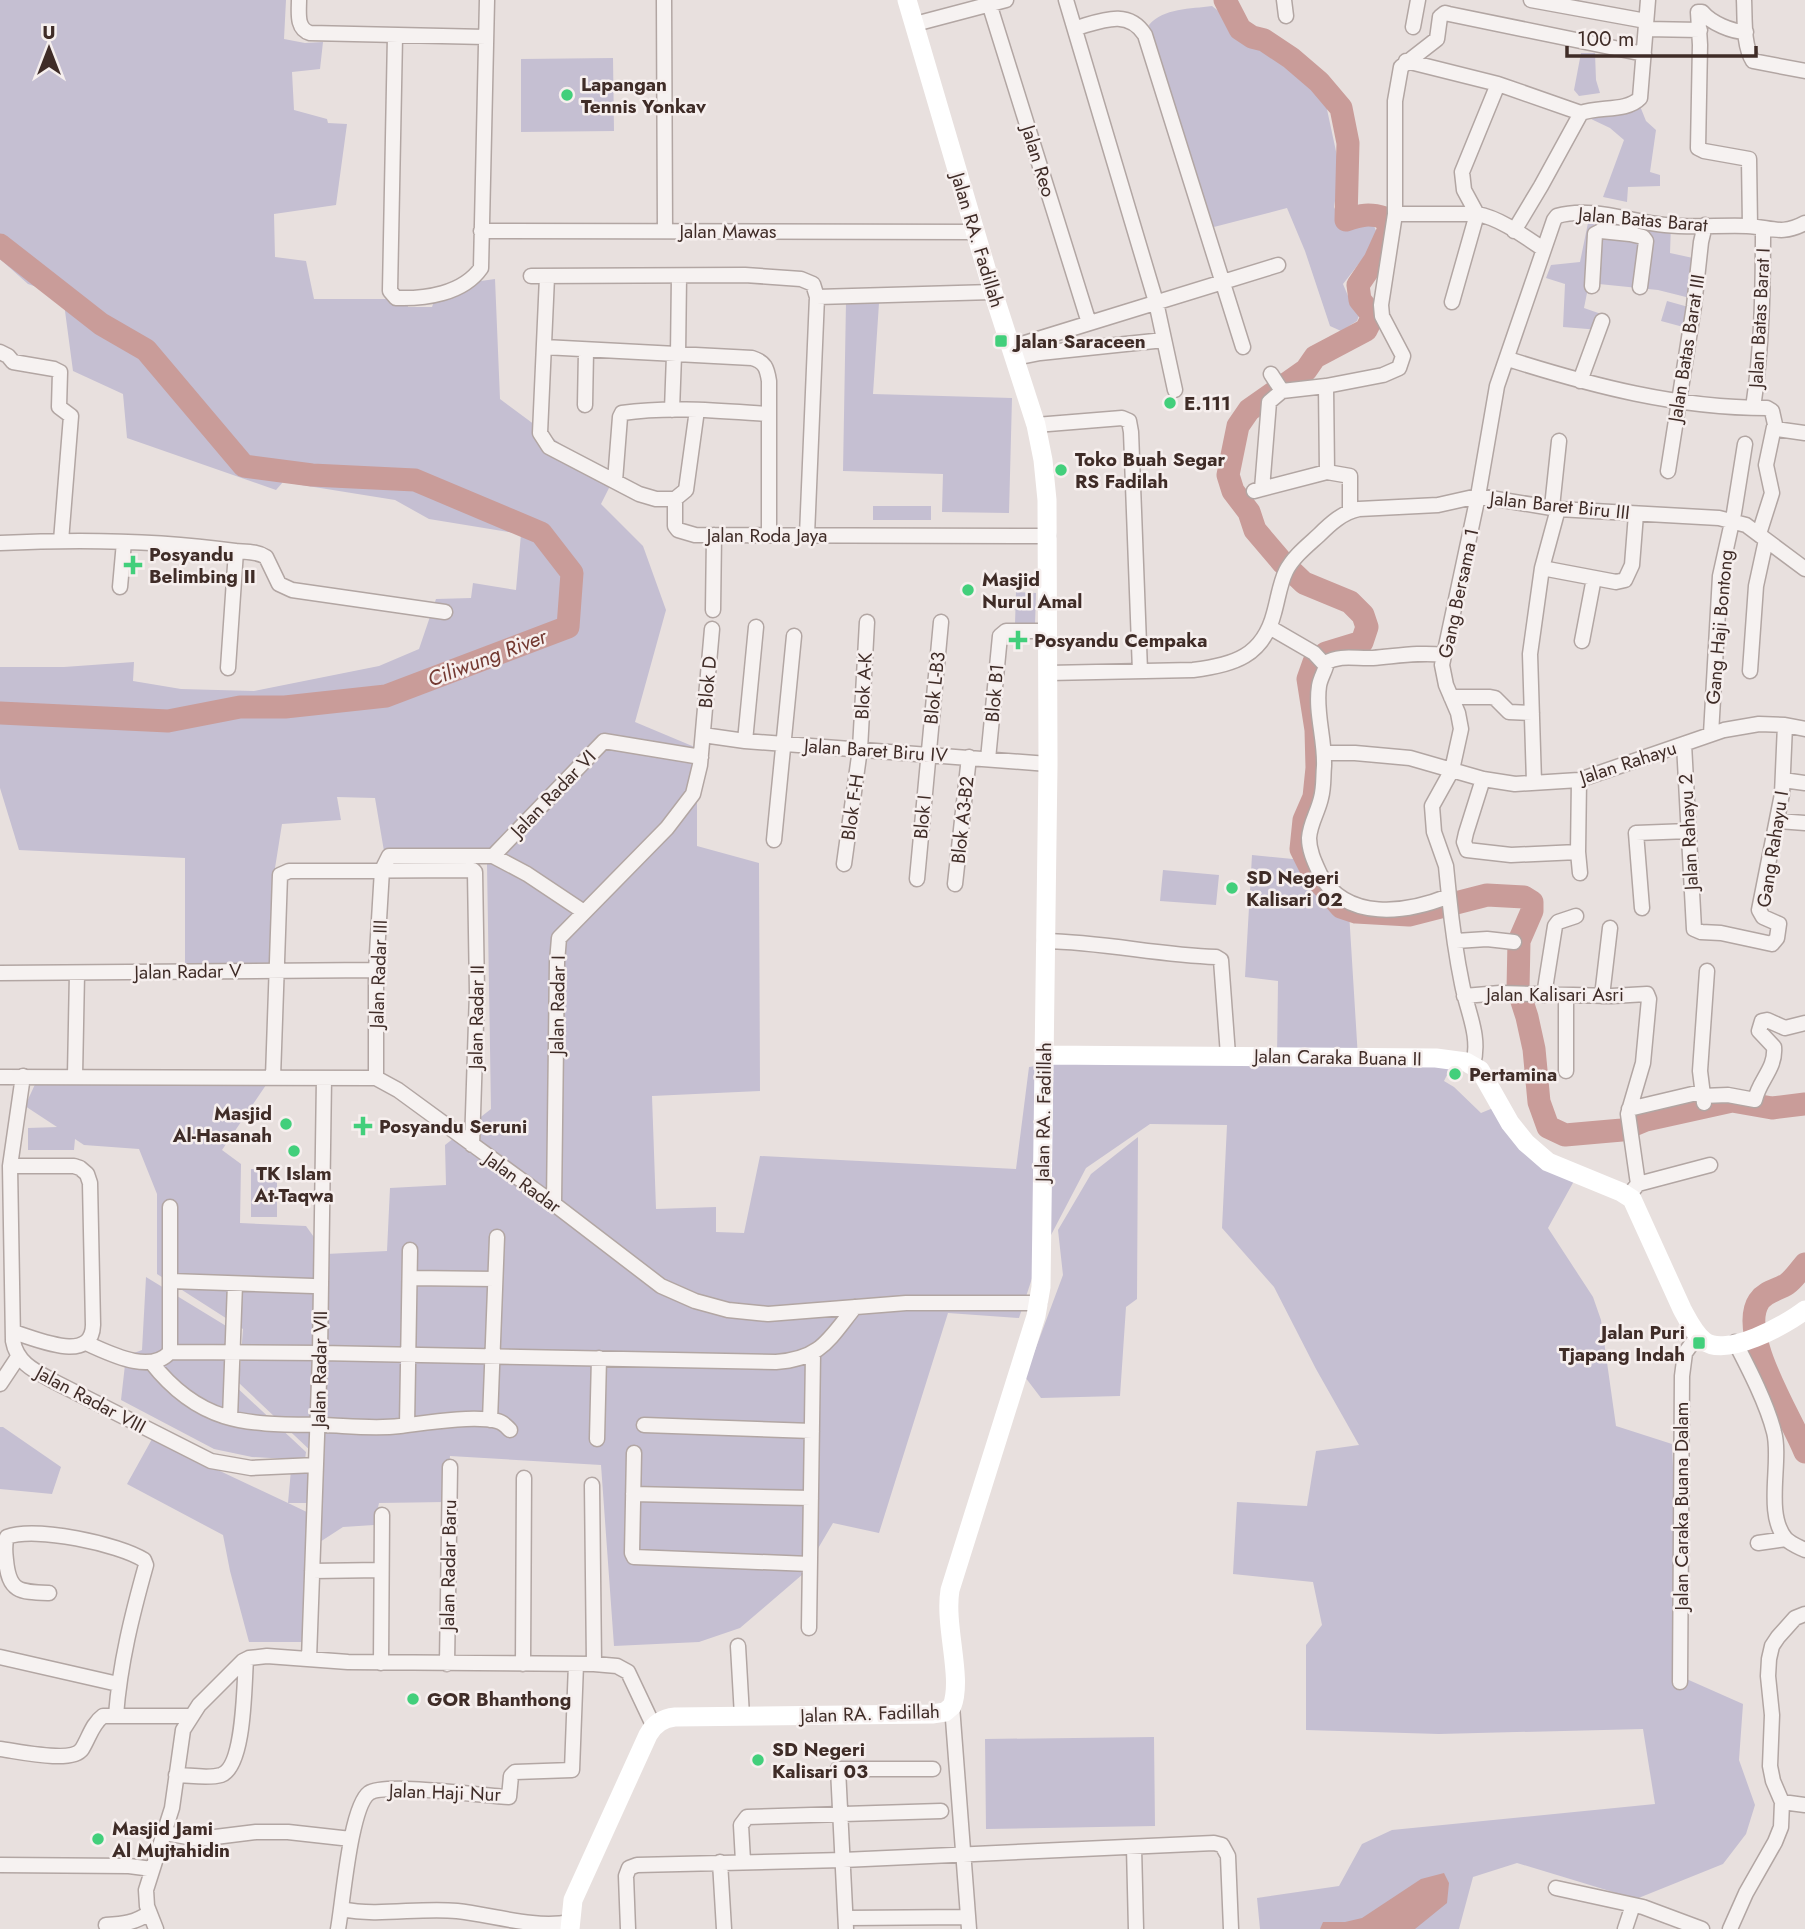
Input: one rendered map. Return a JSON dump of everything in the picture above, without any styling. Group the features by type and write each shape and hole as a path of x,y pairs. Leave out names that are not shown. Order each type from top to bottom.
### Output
{"main road":[{"name":"Jalan RA. Fadillah","path":"654,1727 669,1717 932,1714 945,1712 952,1706 955,1688 947,1622 950,1590 1039,1303 1048,764 1048,536 1043,460 1036,425 993,292 907,0"},
{"name":"Jalan Caraka Buana II","path":"1044,1055 1436,1058 1458,1060 1473,1065"},
{"path":"1473,1065 1487,1080 1510,1123 1536,1153 1565,1170 1633,1190 1635,1203 1682,1309 1699,1335 1712,1345 1763,1336 1789,1323 1805,1310"},
{"path":"570,1926 573,1900 654,1727"}],"street":[{"path":"299,0 300,21 304,31 318,34 486,37"},
{"path":"395,36 391,295 396,298 434,296 471,278 481,268 486,0"},
{"path":"664,0 665,231"},
{"path":"915,24 989,2 1006,0"},
{"path":"1066,0 1156,302 1175,390"},
{"path":"1284,0 1286,16"},
{"path":"1413,27 1418,0"},
{"path":"1531,0 1646,25 1700,30 1698,13 1701,12 1733,31 1746,32"},
{"path":"1406,61 1498,84 1581,113 1635,103 1640,98 1648,0"},
{"path":"1744,0 1746,32 1750,57 1754,63 1805,71"},
{"name":"Jalan Reo","path":"989,2 1089,323"},
{"path":"1350,511 1350,476 1327,472 1257,490 1269,402 1280,389 1326,386 1391,372 1399,368 1404,356 1381,313 1395,214 1395,101 1398,74 1406,61 1437,39 1440,17 1445,13 1644,54"},
{"path":"1076,29 1119,17 1133,23 1143,32 1243,347"},
{"name":"Jalan Batas Barat I","path":"1700,30 1697,144 1700,150 1749,159 1763,319 1753,408"},
{"path":"1452,302 1476,214 1464,190 1462,172 1498,84"},
{"path":"1514,231 1581,113"},
{"name":"Jalan Batas Barat","path":"1543,249 1557,216 1575,213 1631,228 1705,225 1787,230 1805,223"},
{"path":"1395,214 1484,215 1543,249"},
{"name":"Jalan Batas Barat III","path":"1668,471 1677,402 1695,306 1705,225"},
{"path":"1592,286 1595,234 1631,228 1646,241 1640,287"},
{"name":"Jalan Mawas","path":"481,231 975,232"},
{"name":"Gang Bersama 1","path":"1473,1065 1476,1053 1473,1023 1464,996 1446,866 1434,832 1432,813 1435,798 1452,770 1461,729 1458,713 1443,677 1444,655 1478,496 1497,386 1543,249"},
{"path":"1013,352 1089,323 1278,265"},
{"path":"531,276 745,275 801,279 813,284 817,297 807,535"},
{"path":"672,410 679,276"},
{"path":"547,277 542,439 556,451 648,498 675,499 686,490 697,410"},
{"path":"817,297 993,292"},
{"path":"1580,381 1602,321"},
{"path":"1013,352 1040,353 1164,340"},
{"path":"544,347 760,361 768,372 769,535"},
{"path":"584,405 586,351"},
{"path":"0,352 13,362 60,372 59,407 71,416 61,541"},
{"path":"1508,359 1649,398 1770,409 1774,427 1766,465 1772,494 1762,537 1750,671"},
{"path":"1271,374 1280,389"},
{"path":"1326,386 1327,472"},
{"path":"615,481 620,415 649,410 769,414"},
{"path":"1036,425 1122,418 1129,421 1132,432 1140,671"},
{"path":"1774,427 1805,433"},
{"path":"1534,782 1529,666 1542,568 1555,508 1559,441"},
{"name":"Gang Haji Bontong","path":"1711,734 1717,603 1723,555 1732,521 1745,444"},
{"name":"Jalan Baret Biru III","path":"1048,673 1193,670 1228,663 1253,652 1264,641 1270,628 1290,565 1322,532 1350,511 1371,507 1438,505 1478,496 1555,508 1719,518 1746,525 1805,569"},
{"name":"Jalan Roda Jaya","path":"675,499 675,526 678,530 695,535 1048,536"},
{"path":"1542,568 1619,582 1628,577 1632,565 1636,514"},
{"path":"712,610 714,535"},
{"path":"120,587 124,542"},
{"path":"0,543 176,543 263,555 279,584 292,590 445,611"},
{"path":"228,668 236,551"},
{"path":"1583,641 1594,578"},
{"name":"Blok A-K","path":"860,749 867,622"},
{"name":"Blok L-B3","path":"927,754 941,622"},
{"path":"745,741 756,627"},
{"path":"1270,628 1320,659 1325,669 1319,686 1325,752 1322,791 1309,837 1313,858 1331,889 1360,906 1388,909 1415,908 1450,900"},
{"name":"Blok D","path":"703,735 712,629"},
{"name":"Blok B1","path":"988,759 1000,636 1006,631 1048,631"},
{"path":"774,840 794,636"},
{"path":"1320,659 1419,653 1444,655"},
{"path":"1451,697 1490,697 1495,698 1508,712 1532,713"},
{"name":"Jalan Rahayu","path":"1325,752 1397,756 1483,779 1516,783 1579,780 1711,734 1759,724 1785,724 1805,729"},
{"name":"Gang Rahayu I","path":"1693,920 1694,929 1701,932 1774,943 1779,930 1777,922 1763,918 1759,909 1769,852 1778,821 1785,724"},
{"name":"Jalan Baret Biru IV","path":"703,735 745,741 1048,764"},
{"name":"Jalan Radar I","path":"554,1203 557,952 562,933 688,803 697,787 703,735"},
{"name":"Jalan Radar VI","path":"493,856 604,741 701,757"},
{"name":"Jalan Rahayu 2","path":"1684,744 1693,920"},
{"name":"Blok F-H","path":"844,864 860,749"},
{"name":"Blok I","path":"917,879 927,754"},
{"name":"Blok A3-B2","path":"955,884 969,757"},
{"path":"1483,779 1466,833 1464,842 1467,850 1511,855 1578,852"},
{"path":"1579,780 1580,873"},
{"path":"1783,780 1805,783"},
{"path":"1778,821 1805,823"},
{"path":"1642,908 1636,833 1689,831"},
{"path":"273,1077 279,877 286,871 382,870 391,855 493,856 527,874 584,912"},
{"name":"Jalan Radar II","path":"382,870 473,870 475,873 477,992 472,1144"},
{"name":"Jalan Radar III","path":"376,1078 376,970 382,870"},
{"path":"1544,995 1555,926 1558,922 1576,916"},
{"path":"1602,996 1610,928"},
{"path":"1456,941 1487,939 1514,942"},
{"path":"1045,941 1108,944 1161,954 1216,957 1221,960 1228,1055"},
{"name":"Jalan Radar V","path":"0,972 376,970"},
{"path":"1702,1097 1700,1071 1707,971"},
{"path":"75,1076 77,973"},
{"name":"Jalan Kalisari Asri","path":"1464,996 1602,996 1646,993 1649,996 1643,1063 1629,1111 1633,1190"},
{"path":"1566,995 1566,1072"},
{"path":"1629,1111 1702,1097 1728,1095 1755,1100 1758,1088 1774,1061 1774,1047 1759,1031 1762,1021 1767,1020 1785,1028 1805,1023"},
{"name":"Jalan Radar VIII","path":"23,1076 10,1167 13,1332 18,1356 31,1368 55,1382 211,1461 251,1468 316,1465"},
{"path":"0,1077 376,1078"},
{"name":"Jalan Radar VII","path":"309,1659 320,1353 324,1078"},
{"name":"Jalan Radar","path":"376,1078 398,1090 554,1203 661,1286 695,1301 728,1310 768,1314 945,1301 1039,1303"},
{"path":"1633,1190 1710,1166"},
{"path":"10,1167 74,1167 87,1174 90,1195 93,1325 93,1335 86,1343 72,1347 13,1332"},
{"path":"170,1207 170,1352"},
{"path":"490,1420 497,1237"},
{"path":"407,1424 410,1250"},
{"path":"410,1278 495,1279"},
{"path":"171,1281 313,1286"},
{"path":"230,1418 235,1284"},
{"path":"86,1343 134,1360 151,1362 170,1352 776,1362 798,1360 813,1354 855,1307"},
{"name":"Jalan Caraka Buana Dalam","path":"1681,1682 1682,1376 1685,1353 1699,1335"},
{"path":"1739,1342 1774,1430 1775,1498 1777,1514 1786,1539"},
{"path":"809,1628 813,1354"},
{"path":"0,1384 18,1356"},
{"path":"597,1439 599,1358"},
{"path":"151,1362 175,1390 200,1406 230,1418 254,1423 389,1426 435,1421 490,1420 501,1422 510,1430"},
{"path":"645,1425 811,1431"},
{"path":"634,1453 632,1553 636,1558 810,1564"},
{"name":"Jalan Radar Baru","path":"447,1664 450,1467"},
{"path":"523,1664 524,1478"},
{"path":"592,1485 594,1664"},
{"path":"632,1494 811,1497"},
{"path":"381,1663 382,1515"},
{"path":"49,1593 22,1591 11,1583 5,1550 7,1537 22,1534 70,1536 145,1560 118,1684 116,1715"},
{"path":"1758,1543 1786,1539 1805,1550"},
{"path":"312,1572 382,1570"},
{"path":"1730,1929 1746,1893 1778,1836 1782,1802 1771,1774 1772,1715 1768,1676 1772,1646 1800,1616"},
{"path":"738,1646 742,1716"},
{"path":"156,1929 149,1913 146,1890 172,1808 182,1735 190,1716 227,1675 246,1660 267,1656 381,1663 617,1666 628,1672 654,1727"},
{"path":"0,1657 118,1684"},
{"path":"176,1775 222,1775 230,1768 239,1743 246,1660"},
{"name":"Jalan Haji Nur","path":"351,1839 363,1801 373,1791 433,1790 509,1797 511,1776 515,1772 572,1770 576,1664"},
{"path":"933,1769 838,1769 846,1924 969,1923 952,1706"},
{"path":"0,1749 60,1757 76,1756 81,1752 98,1719 106,1715 190,1716"},
{"path":"1782,1802 1805,1805"},
{"path":"743,1861 741,1825 745,1819 941,1811"},
{"path":"165,1833 199,1839 256,1832 288,1832 351,1839 338,1929"},
{"path":"628,1929 626,1875 631,1867 637,1865 842,1860 1214,1843 1222,1845 1228,1856 1231,1929"},
{"path":"1134,1847 1136,1929"},
{"path":"720,1862 724,1929"},
{"path":"0,1866 129,1866 152,1869"},
{"path":"1556,1888 1633,1905 1702,1929"},
{"path":"1625,1929 1633,1905"},
{"path":"342,1909 457,1911 550,1928 570,1926"},
{"path":"106,1925 127,1924 149,1913"}],"shaded area":[{"path":"0,0 286,0 284,39 305,43 323,42 320,69 292,72 294,110 327,119 328,123 347,124 336,205 274,214 275,257 306,261 314,299 408,299 408,307 432,307 439,287 495,279 500,399 612,482 601,504 643,546 666,610 635,722 697,748 697,846 759,863 760,1091 652,1096 656,1209 716,1207 716,1232 744,1233 760,1156 1016,1169 1029,1067 1116,1054 1277,1059 1278,981 1245,977 1252,855 1303,860 1326,896 1349,912 1358,1058 1452,1065 1444,1081 1481,1113 1498,1106 1574,1181 1548,1228 1593,1297 1601,1320 1616,1426 1672,1444 1682,1677 1743,1704 1739,1760 1755,1805 1746,1834 1723,1864 1636,1899 1517,1863 1473,1877 1459,1929 1260,1929 1257,1898 1339,1886 1362,1844 1392,1830 1655,1804 1643,1729 1439,1734 1306,1730 1306,1645 1322,1625 1313,1582 1233,1574 1237,1502 1307,1506 1316,1451 1359,1445 1274,1287 1222,1228 1227,1125 1150,1124 1086,1168 1038,1260 1019,1318 948,1313 879,1533 833,1523 803,1574 740,1628 699,1642 614,1646 601,1465 450,1456 445,1502 379,1503 374,1525 343,1527 306,1551 304,1642 249,1642 223,1535 127,1484 152,1439 311,1514 313,1453 239,1383 243,1329 157,1274 157,1194 139,1149 84,1145 75,1139 74,1150 28,1150 28,1128 57,1127 25,1106 37,1080 266,1085 222,1150 241,1164 240,1223 306,1226 326,1254 387,1251 390,1188 446,1185 445,1145 491,1109 487,864 385,857 375,798 337,797 341,820 282,824 275,868 271,979 185,976 185,858 19,850 0,788 0,667 64,667 134,662 133,681 181,689 254,691 379,666 419,649 436,599 471,598 473,583 516,590 521,534 429,519 395,500 283,482 276,490 127,438 123,394 73,371 63,296 28,284 0,259"},
{"path":"1212,6 1230,25 1325,100 1340,170 1334,207 1341,222 1354,217 1372,221 1377,233 1371,248 1343,284 1348,296 1361,310 1357,321 1341,331 1330,326 1305,251 1287,208 1210,228 1178,114 1158,69 1149,25 1170,12"},
{"path":"1581,53 1595,53 1596,80 1600,93 1579,96 1574,90"},
{"name":"Lapangan Tennis Yonkav","path":"613,58 614,131 521,132 521,59"},
{"path":"1638,101 1646,121 1656,130 1650,172 1660,175 1660,186 1628,187 1627,202 1603,197 1624,140 1610,128 1589,118"},
{"path":"1589,218 1671,224 1670,253 1693,258 1690,298 1658,290 1589,283 1584,308 1604,315 1600,330 1563,327 1565,284 1546,278 1551,265 1580,262"},
{"path":"1667,301 1692,308 1687,328 1661,321"},
{"path":"846,302 879,303 873,394 1012,398 1009,513 942,512 943,474 843,471"},
{"path":"873,506 931,506 931,520 873,520"},
{"path":"1016,592 1036,593 1035,624 1015,624"},
{"path":"1163,870 1219,875 1216,905 1160,901"},
{"path":"1138,1137 1137,1299 1126,1307 1120,1396 1041,1398 1025,1377 1063,1275 1058,1230 1091,1174"},
{"path":"251,1169 277,1169 277,1217 251,1217"},
{"path":"146,1277 236,1332 233,1384 306,1452 305,1460 252,1457 214,1449 121,1400 126,1356 142,1350"},
{"path":"0,1427 61,1467 52,1494 0,1489"},
{"path":"291,1470 310,1471 307,1503 288,1503"},
{"path":"1154,1737 1155,1826 986,1829 985,1739"},
{"path":"1444,1873 1449,1883 1447,1903 1415,1929 1320,1929 1323,1922 1345,1922 1362,1918 1421,1879"}],"waterway":[{"path":"1225,0 1240,29 1252,37 1264,40 1291,58 1319,82 1341,108 1348,143 1346,220 1365,215 1379,216 1385,218 1389,229 1375,260 1358,285 1360,300 1373,316 1366,330 1315,357 1306,370 1249,410 1238,426 1228,475 1233,491 1249,512 1255,530 1283,563 1304,583 1350,602 1363,615 1367,627 1362,642 1326,653 1314,662 1308,679 1316,730 1317,768 1314,797 1304,820 1301,849 1315,877 1341,907 1356,912 1409,915 1487,895 1524,897 1532,902 1532,911 1519,941 1518,989 1534,1049 1539,1102 1548,1127 1565,1135 1622,1130 1646,1120 1732,1101 1772,1108 1805,1104"},
{"name":"Ciliwung River","path":"0,245 101,324 146,350 244,466 312,475 415,480 541,533 572,573 568,627 386,696 285,707 240,707 168,721 0,713"},
{"path":"1805,1264 1787,1284 1759,1301 1754,1316 1760,1354 1805,1452"}],"place":[{"name":"Lapangan Tennis Yonkav","path":"567,95"},
{"name":"Jalan Saraceen","path":"1001,341"},
{"name":"E.111","path":"1170,403"},
{"name":"Toko Buah Segar RS Fadilah","path":"1061,470"},
{"name":"Posyandu Belimbing II","path":"133,565"},
{"name":"Masjid Nurul Amal","path":"968,590"},
{"name":"Posyandu Cempaka","path":"1018,640"},
{"name":"SD Negeri Kalisari 02","path":"1232,888"},
{"name":"Pertamina","path":"1455,1074"},
{"name":"Masjid Al-Hasanah","path":"286,1124"},
{"name":"Posyandu Seruni","path":"363,1126"},
{"name":"TK Islam At-Taqwa","path":"294,1151"},
{"name":"Jalan Puri Tjapang Indah","path":"1699,1343"},
{"name":"GOR Bhanthong","path":"413,1699"},
{"name":"SD Negeri Kalisari 03","path":"758,1760"},
{"name":"Masjid Jami Al Mujtahidin","path":"98,1839"}]}
